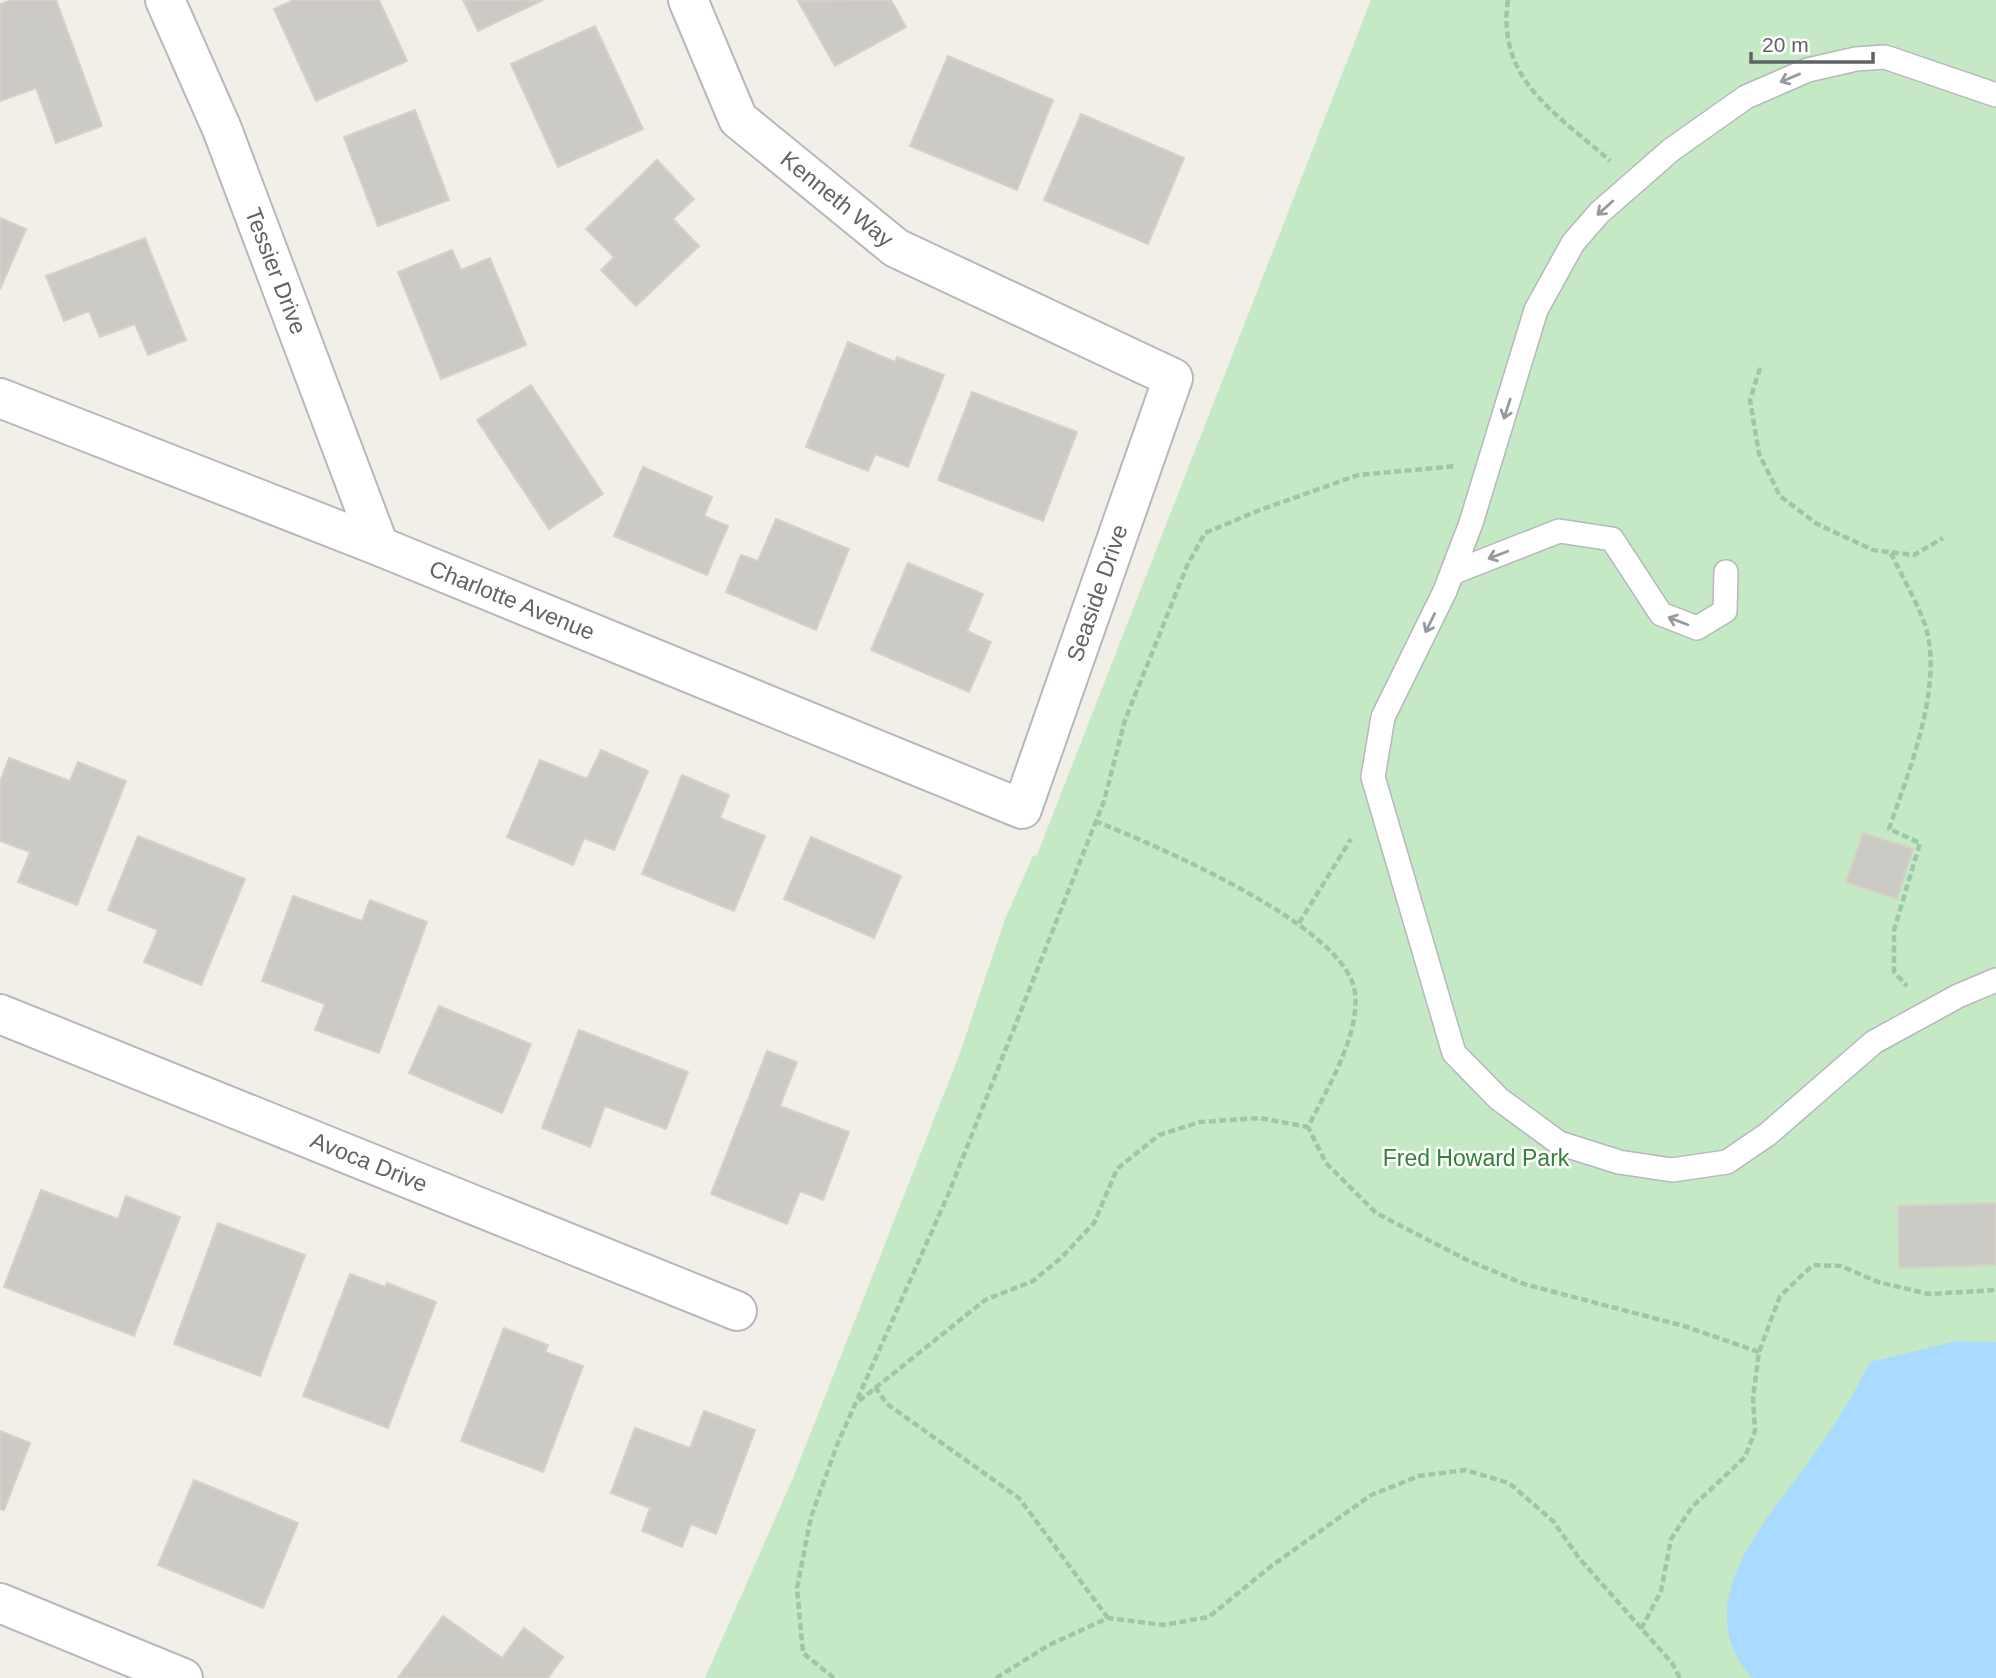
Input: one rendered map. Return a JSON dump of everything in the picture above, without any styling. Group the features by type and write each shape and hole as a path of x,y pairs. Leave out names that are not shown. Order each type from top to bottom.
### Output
{"street":[{"name":"Tessier Drive","path":"165,0 222,129 379,546"},
{"name":"Kenneth Way","path":"688,0 737,119 895,248 1173,377"},
{"name":"Seaside Drive","path":"1022,808 1173,377"},
{"name":"Charlotte Avenue","path":"0,398 379,546 1022,808"},
{"name":"Avoca Drive","path":"0,1014 737,1311"},
{"path":"0,1602 183,1678"}],"lane":[{"path":"1996,95 1885,57 1856,59 1808,70 1746,97 1671,150 1599,213 1573,243 1536,310 1489,466 1452,573 1382,718 1373,778 1454,1053 1499,1099 1559,1143 1619,1162 1672,1170 1727,1162 1768,1134 1874,1042 1996,980"},
{"path":"1452,573 1559,531 1612,539 1661,614 1697,628 1726,611 1726,572"}],"path":[{"path":"1508,0 1506,19 1516,69 1547,108 1633,183"},
{"path":"1760,368 1750,400 1759,454 1780,496 1817,524 1873,550 1914,555 1943,538"},
{"path":"834,1678 803,1653 797,1588 811,1517 856,1404 948,1195 1095,821 1125,720 1187,566 1205,533 1358,475 1438,466 1489,466"},
{"path":"1891,553 1928,635 1930,683 1912,762 1889,829 1920,843 1894,930 1894,972 1929,1012"},
{"path":"1095,821 1174,853 1299,923 1339,961 1355,991 1350,1036 1308,1127"},
{"path":"1299,923 1351,839"},
{"path":"856,1404 985,1300 1033,1281 1061,1258 1094,1223 1117,1169 1159,1135 1200,1122 1260,1118 1308,1127"},
{"path":"1308,1127 1326,1163 1376,1213 1466,1260 1524,1284 1684,1326 1759,1352"},
{"path":"1641,1629 1661,1591 1671,1539 1692,1507 1745,1457 1755,1432 1753,1398 1759,1352 1780,1296 1813,1265 1841,1266 1878,1282 1929,1294 1996,1290"},
{"path":"875,1387 887,1404 1019,1497 1108,1618"},
{"path":"996,1678 1049,1645 1108,1618 1163,1625 1209,1617 1270,1567 1371,1495 1419,1476 1465,1470 1509,1483 1553,1521 1579,1558 1672,1663 1679,1678"}],"green space":[{"name":"Fred Howard Park","path":"1371,0 1996,0 1996,1678 705,1678 793,1478 960,1053 1005,919 1033,856 1037,855"}],"water":[{"path":"1957,1341 1996,1342 1996,1678 1752,1678 1734,1651 1727,1623 1729,1596 1738,1568 1752,1541 1832,1429 1870,1362"}],"building":[{"path":"12,0 56,0 102,126 56,143 36,88 0,101 0,4"},
{"path":"294,0 379,0 407,61 316,101 274,9"},
{"path":"463,0 543,0 478,31"},
{"path":"891,0 906,27 835,66 798,1"},
{"path":"595,26 643,129 558,167 511,64"},
{"path":"948,56 1053,100 1017,190 910,146"},
{"path":"415,110 449,200 378,226 344,137"},
{"path":"1081,114 1184,158 1148,244 1044,200"},
{"path":"657,160 694,199 673,219 699,246 636,306 601,270 614,257 586,229"},
{"path":"0,218 26,229 0,289"},
{"path":"145,238 186,340 148,355 135,324 100,337 89,311 64,321 46,276"},
{"path":"452,250 461,270 490,258 526,345 441,379 398,272"},
{"path":"848,342 895,362 897,357 944,375 908,467 875,454 868,471 806,447"},
{"path":"531,385 603,494 549,529 477,420"},
{"path":"972,392 1077,432 1043,521 938,480"},
{"path":"643,467 712,497 704,516 728,526 707,575 614,536"},
{"path":"776,519 849,549 816,630 726,592 741,555 758,561"},
{"path":"908,563 983,594 967,631 991,642 969,692 871,650"},
{"path":"601,750 648,771 614,850 584,838 573,865 507,837 540,760 587,779"},
{"path":"9,758 70,781 78,762 126,781 77,905 18,882 30,852 0,841 0,782"},
{"path":"682,775 729,795 720,818 765,836 734,911 642,874"},
{"path":"1863,833 1913,849 1897,899 1846,882"},
{"path":"138,836 245,879 201,985 144,962 158,930 108,910"},
{"path":"811,837 901,876 874,938 784,899"},
{"path":"293,896 362,921 370,900 427,922 379,1053 315,1030 325,1004 262,981"},
{"path":"439,1006 531,1044 502,1113 409,1073"},
{"path":"579,1030 688,1072 666,1129 605,1106 590,1147 542,1128"},
{"path":"767,1051 797,1062 780,1106 849,1132 823,1200 800,1191 787,1224 711,1194"},
{"path":"41,1190 118,1219 126,1196 180,1217 134,1336 4,1287"},
{"path":"1996,1203 1996,1265 1899,1268 1898,1206"},
{"path":"218,1223 305,1255 260,1376 174,1344"},
{"path":"350,1274 385,1287 387,1283 436,1302 388,1428 303,1396"},
{"path":"504,1328 548,1345 545,1352 583,1366 543,1472 461,1441"},
{"path":"704,1411 755,1430 716,1534 691,1524 682,1547 642,1531 650,1508 611,1493 635,1428 690,1448"},
{"path":"0,1431 30,1443 4,1510 0,1509"},
{"path":"194,1480 298,1523 263,1608 158,1565"},
{"path":"443,1616 502,1658 524,1628 563,1657 548,1678 398,1678"}]}
